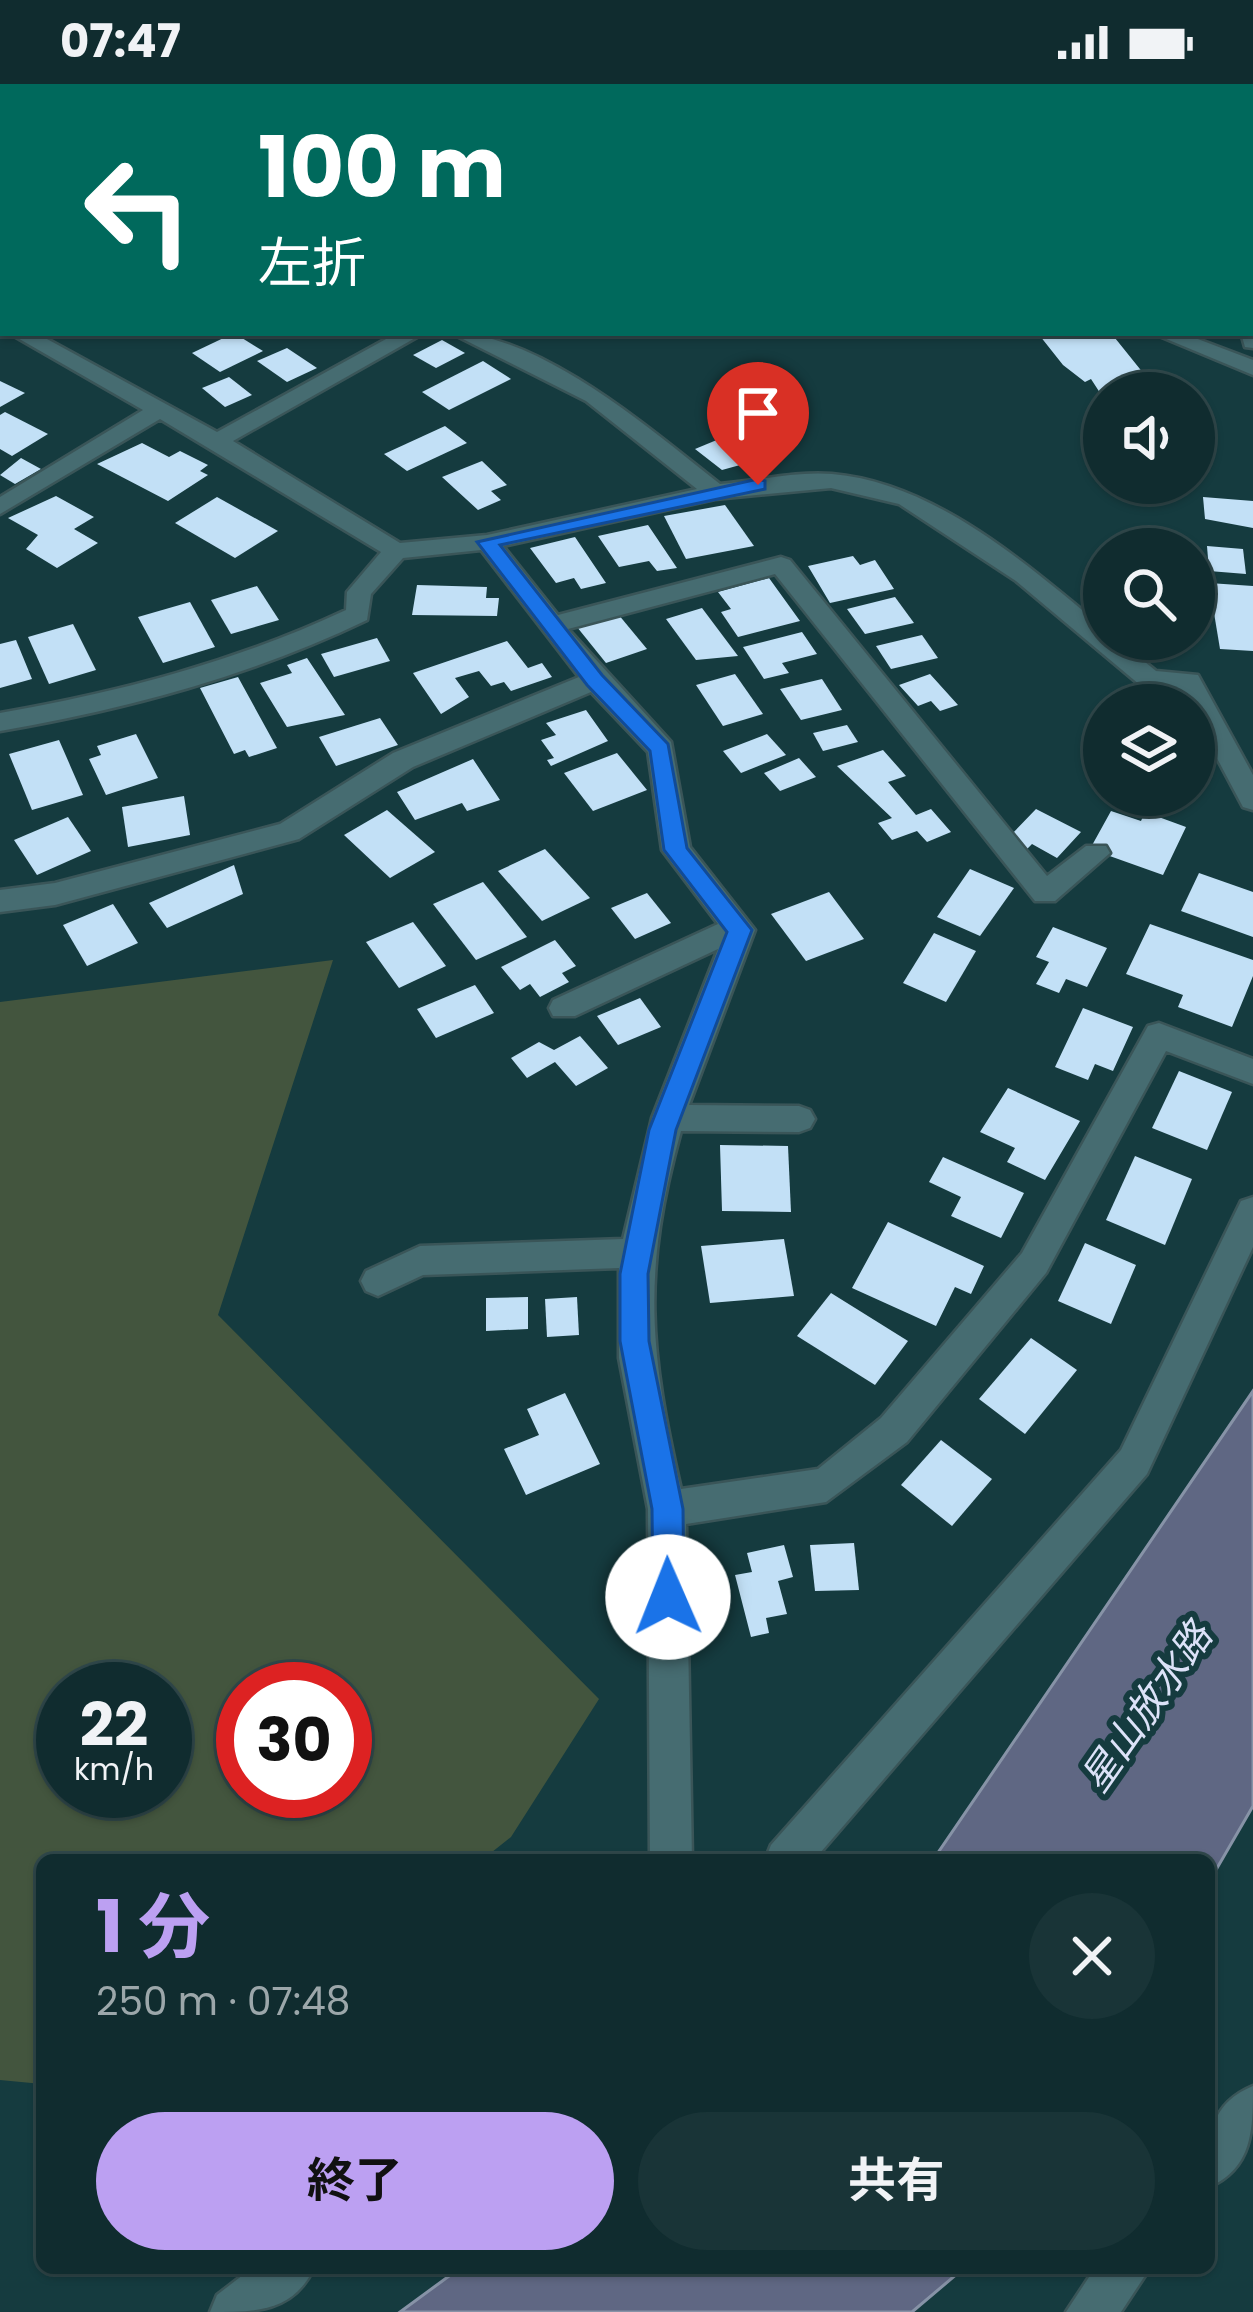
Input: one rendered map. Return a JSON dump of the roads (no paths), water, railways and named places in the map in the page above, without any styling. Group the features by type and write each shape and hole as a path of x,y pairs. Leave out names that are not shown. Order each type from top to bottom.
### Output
{"street":[{"path":"26,336 217,441 396,551 487,542 715,491 830,481 907,499 1025,576 1149,679 1189,681 1253,800"},
{"path":"217,441 407,336"},
{"path":"467,336 594,396 715,491"},
{"path":"1171,336 1253,368"},
{"path":"0,507 160,409"},
{"path":"487,542 595,680 661,749 676,850 737,927"},
{"path":"0,722 110,704 295,646 358,614 359,592 396,551"},
{"path":"555,624 781,565 1046,893 1096,853"},
{"path":"0,901 55,894 289,832 403,760 595,680"},
{"path":"564,1008 737,927"},
{"path":"671,1854 668,1509 634,1341 638,1252 668,1118 737,927"},
{"path":"668,1509 826,1485 895,1430 1034,1263 1159,1036 1248,1071"},
{"path":"668,1118 799,1119"},
{"path":"791,1854 1135,1462 1253,1211"},
{"path":"377,1281 420,1262 638,1252"},
{"path":"1215,2156 1253,2109"},
{"path":"234,2312 282,2274"},
{"path":"1090,2312 1121,2274"}],"water":[{"name":"星山放水路","path":"1253,1391 1253,1806 1215,1872 1215,1854 937,1854"},
{"path":"452,2274 957,2274 912,2312 400,2312"}]}
